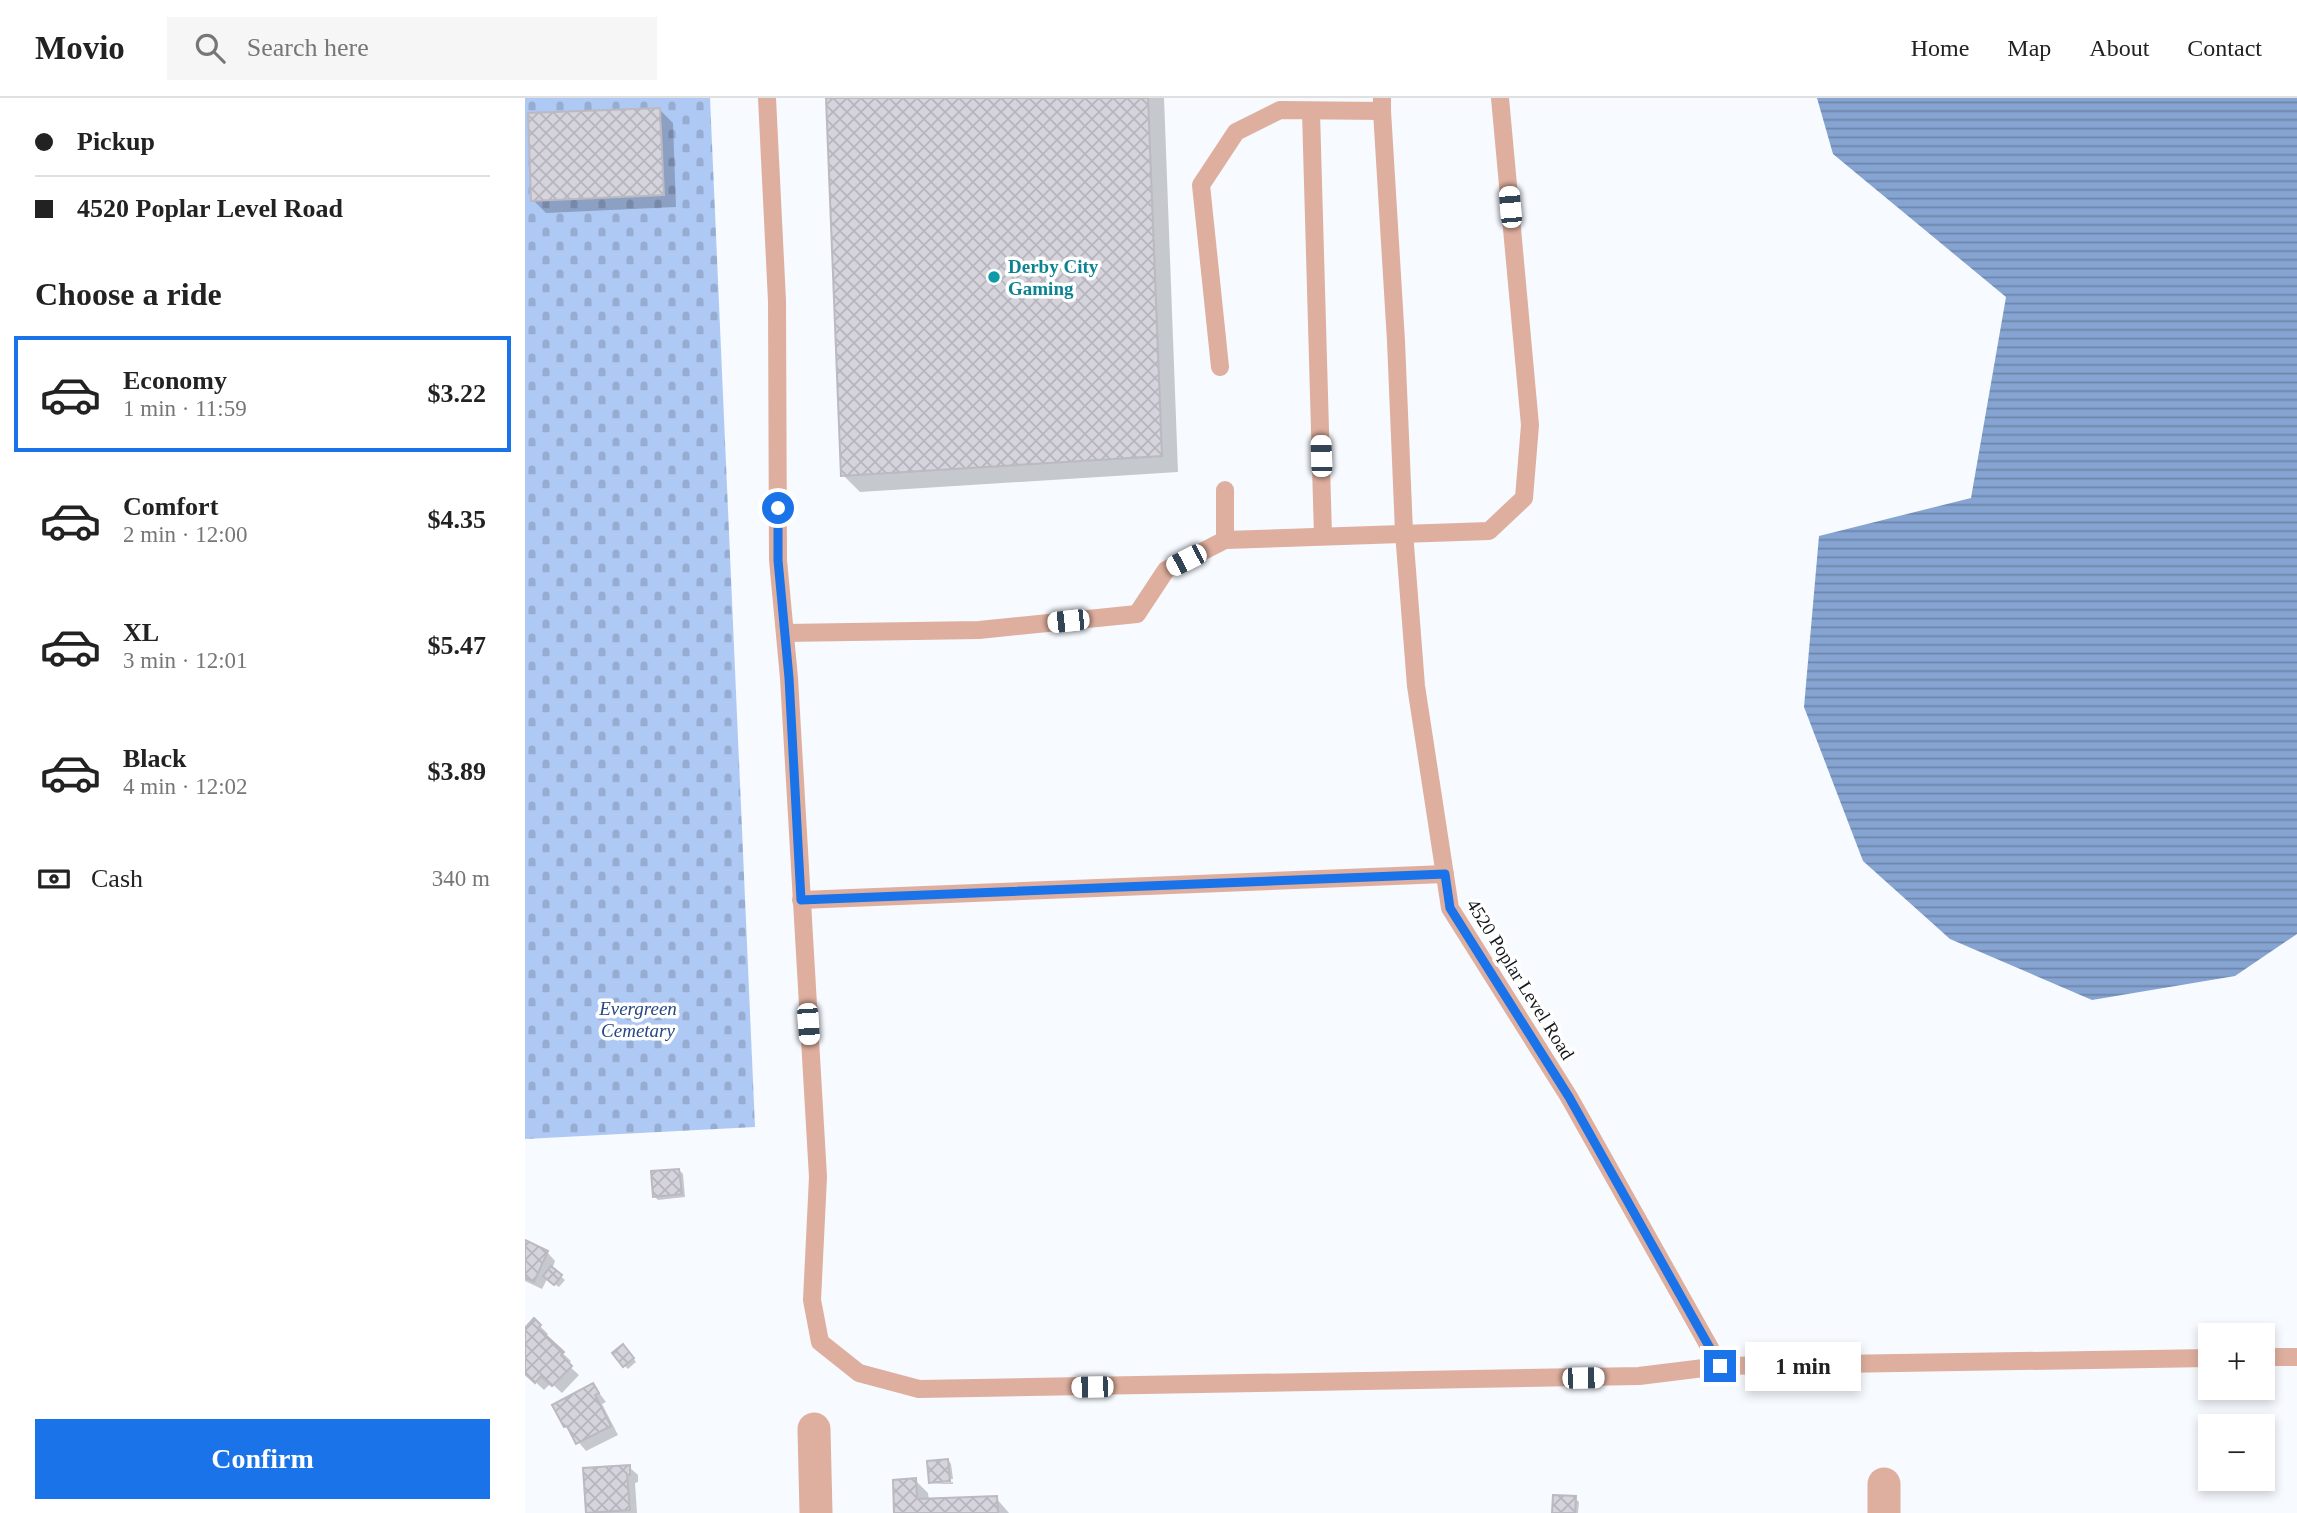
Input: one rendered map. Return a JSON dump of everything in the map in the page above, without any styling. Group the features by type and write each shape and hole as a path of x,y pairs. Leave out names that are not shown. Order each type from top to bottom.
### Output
{"street":[{"path":"814,1429 816,1513"}],"lane":[{"path":"767,98 777,301 778,560 789,678 818,1177 812,1300 820,1342 859,1373 919,1389 1639,1376 1720,1366 2198,1358"},
{"path":"785,633 979,630 1136,614 1167,570 1225,540 1489,531 1524,498 1530,425 1500,98"},
{"path":"1220,367 1201,185 1236,132 1280,104 1311,112 1382,104"},
{"name":"4520 Poplar Level Road","path":"1382,104 1396,341 1403,532 1416,686 1450,908 1569,1097 1720,1366"},
{"path":"1311,112 1323,536"},
{"path":"1225,490 1225,540"},
{"path":"801,900 1445,874"},
{"path":"2275,1357 2297,1357"}],"green space":[{"name":"Evergreen Cemetary","path":"525,98 710,98 755,1127 525,1139"}],"shaded area":[{"path":"1817,98 2297,98 2297,934 2235,976 2092,1000 1950,939 1863,861 1804,707 1819,536 1971,498 2006,297 1833,154"}],"building":[{"name":"Derby City Gaming","path":"826,98 1148,98 1162,456 841,476"},
{"path":"660,108 664,195 531,201 528,113"},
{"path":"679,1169 682,1194 653,1197 651,1171"},
{"path":"525,1240 548,1251 534,1282 525,1278"},
{"path":"551,1266 562,1275 554,1285 543,1276"},
{"path":"534,1318 541,1325 538,1328 564,1352 561,1355 572,1366 552,1386 541,1376 535,1383 525,1374 525,1328"},
{"path":"623,1344 634,1358 623,1367 612,1353"},
{"path":"593,1383 599,1393 595,1395 611,1426 576,1444 552,1405"},
{"path":"948,1459 950,1481 929,1483 927,1461"},
{"path":"630,1465 630,1475 627,1475 630,1510 586,1513 583,1468"},
{"path":"916,1478 917,1499 997,1496 998,1513 894,1513 893,1480"},
{"path":"1553,1495 1576,1496 1575,1513 1552,1513"}],"place":[{"name":"Derby City Gaming","path":"994,277"}],"route":[{"path":"778,508 778,560 789,678 801,900 1445,874 1450,908 1569,1097 1720,1366"}]}
